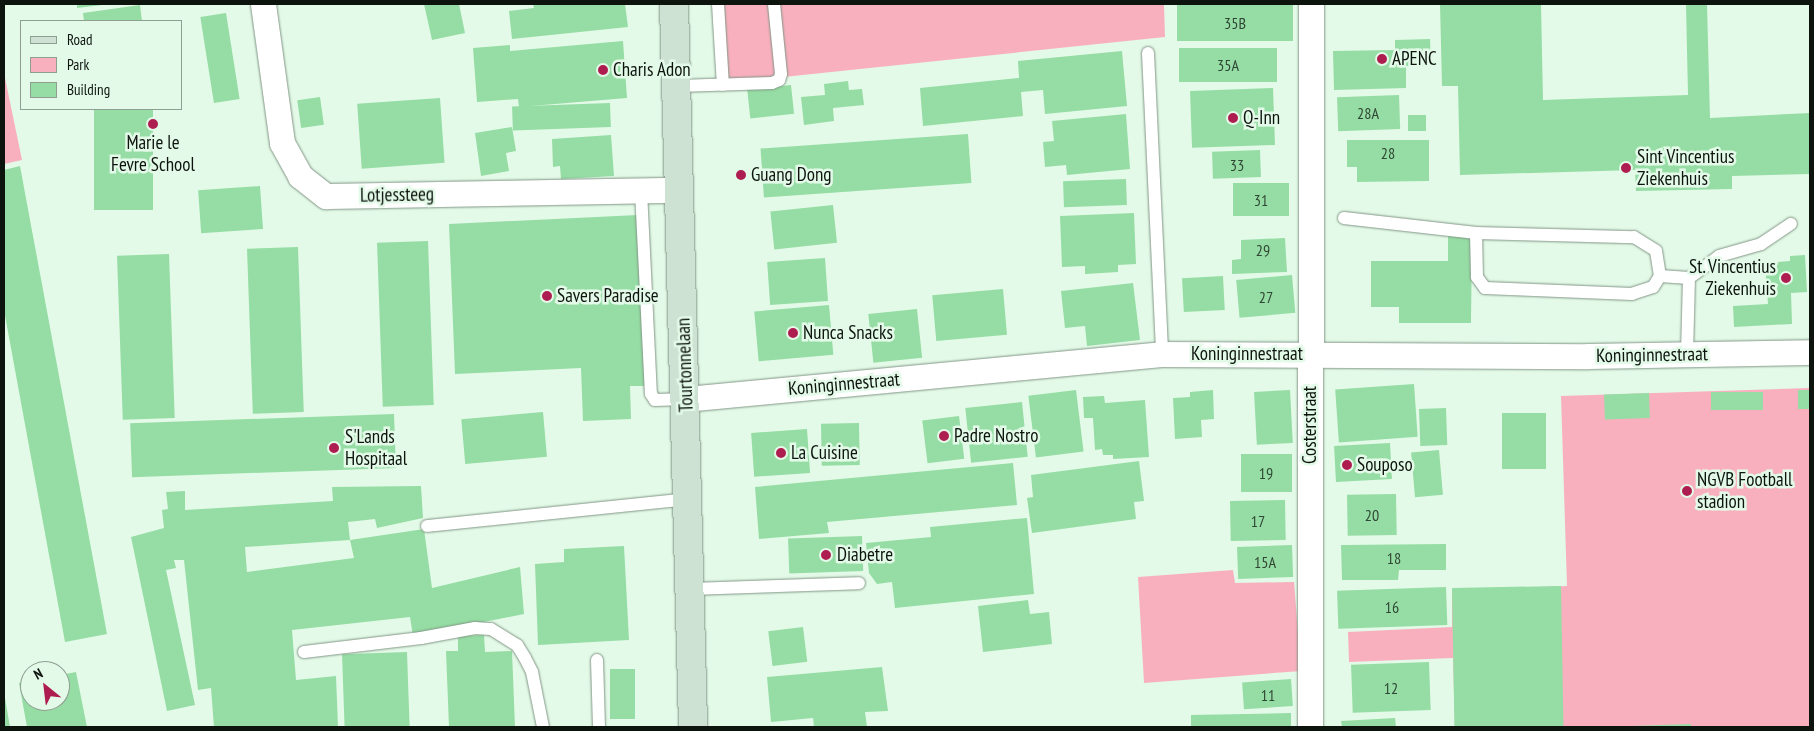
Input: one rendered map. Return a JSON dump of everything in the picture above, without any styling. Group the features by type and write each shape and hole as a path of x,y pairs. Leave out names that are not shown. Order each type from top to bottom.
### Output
{"street":[{"name":"Lotjessteeg","path":"264,4 282,142 300,176 326,196 679,190"},
{"name":"Tourtonnelaan","path":"674,4 686,399 693,727"},
{"name":"Costerstraat","path":"1310,727 1312,4"},
{"name":"Koninginnestraat","path":"686,399 1162,354 1687,354 1810,352"}],"lane":[{"path":"718,4 723,85"},
{"path":"677,86 723,85 779,80 781,74 774,4"},
{"path":"1148,53 1162,354"},
{"path":"641,191 651,394 655,400 686,399"},
{"path":"1344,218 1476,234 1634,237 1656,251 1660,276 1653,286 1632,294 1485,288 1477,277 1476,234"},
{"path":"1660,276 1689,278 1719,256 1761,244 1791,224"},
{"path":"1687,354 1689,278"},
{"path":"427,526 688,499"},
{"path":"690,589 859,583"},
{"path":"304,652 421,638 475,628 491,629 517,646 525,658 532,672 543,727"},
{"path":"597,660 599,727"}],"green space":[{"path":"722,4 1164,4 1165,37 726,83"},
{"path":"4,73 22,160 4,164"},
{"name":"NGVB Football stadion","path":"1810,388 1810,727 1455,727 1453,658 1349,662 1348,632 1452,627 1452,590 1567,586 1561,396"},
{"path":"1233,570 1235,583 1294,582 1301,671 1144,683 1138,577"}],"building":[{"path":"77,4 102,4 102,5 77,8"},
{"path":"424,4 459,4 465,33 432,40"},
{"path":"533,4 625,4 628,27 512,39 509,11 534,8"},
{"path":"1177,4 1293,4 1293,41 1177,41"},
{"path":"1440,4 1541,4 1543,100 1688,95 1686,4 1707,4 1710,118 1810,113 1810,174 1732,176 1732,189 1636,191 1635,170 1460,175 1458,86 1442,86"},
{"path":"140,5 142,20 84,20 83,13"},
{"path":"226,13 240,99 214,103 200,17"},
{"name":"APENC","path":"1430,39 1431,66 1406,66 1406,88 1334,90 1333,51 1395,50 1395,40"},
{"path":"623,41 627,98 519,107 518,99 477,102 473,48 510,45 510,51"},
{"path":"1179,48 1277,48 1277,82 1179,82"},
{"path":"1122,51 1127,106 1045,114 1043,90 1021,92 1023,116 923,126 920,88 1019,78 1018,61"},
{"path":"848,81 849,90 862,89 864,105 833,108 834,121 804,125 801,97 825,95 824,84"},
{"path":"791,85 794,114 750,118 747,90"},
{"name":"Q-Inn","path":"1273,88 1275,145 1192,148 1190,91"},
{"path":"1399,95 1400,129 1338,131 1337,97"},
{"path":"320,97 324,125 301,128 297,100"},
{"path":"440,98 445,163 362,169 357,104"},
{"path":"610,103 611,127 513,130 512,106"},
{"path":"94,110 153,110 153,210 94,210"},
{"path":"1126,114 1130,169 1067,175 1066,165 1045,167 1043,142 1054,141 1052,121"},
{"path":"1408,115 1426,115 1426,131 1408,131"},
{"path":"512,127 516,151 506,153 509,171 481,176 475,133"},
{"path":"968,134 971,183 764,197 761,149"},
{"path":"611,135 614,176 561,179 560,166 553,167 552,139"},
{"path":"1347,140 1429,140 1429,181 1357,182 1357,167 1347,167"},
{"path":"1260,150 1261,177 1213,179 1212,152"},
{"path":"20,166 107,634 65,642 4,310 4,170"},
{"path":"1126,179 1127,205 1064,207 1063,181"},
{"path":"1233,183 1289,183 1289,216 1233,216"},
{"path":"260,186 263,229 201,233 198,190"},
{"path":"833,205 837,243 774,249 770,212"},
{"path":"1134,213 1136,264 1118,265 1118,272 1085,274 1085,266 1062,267 1060,216"},
{"name":"Savers Paradise","path":"638,215 645,386 630,386 631,419 583,421 581,368 455,374 449,224"},
{"path":"1448,236 1472,237 1471,323 1399,323 1399,307 1371,307 1371,261 1448,261"},
{"path":"1285,238 1287,272 1232,274 1232,260 1241,259 1241,240"},
{"path":"428,241 434,405 383,407 377,243"},
{"path":"298,247 304,412 253,414 247,249"},
{"path":"169,254 175,418 123,420 117,256"},
{"name":"St. Vincentius Ziekenhuis","path":"1805,255 1807,292 1791,293 1792,324 1734,327 1733,306 1768,304 1765,263 1790,261 1790,256"},
{"path":"825,258 828,301 770,305 767,262"},
{"path":"1292,275 1295,313 1240,318 1236,280"},
{"path":"1223,276 1225,310 1184,312 1182,278"},
{"path":"1133,283 1140,340 1087,346 1085,326 1065,328 1061,291"},
{"path":"1003,289 1007,335 936,341 932,295"},
{"name":"Nunca Snacks","path":"829,305 833,355 759,361 754,312"},
{"path":"917,309 922,358 873,363 868,314"},
{"path":"1414,384 1418,437 1339,442 1335,390"},
{"path":"1076,390 1084,452 1036,457 1028,396"},
{"path":"1213,390 1214,419 1201,420 1202,437 1175,439 1173,398 1190,397 1190,392"},
{"path":"1290,390 1293,443 1257,445 1254,392"},
{"path":"1798,390 1810,390 1810,409 1798,409"},
{"path":"1711,392 1763,392 1763,410 1711,410"},
{"path":"1649,393 1650,418 1605,420 1604,395"},
{"path":"1104,396 1105,403 1145,400 1149,457 1113,459 1113,455 1103,455 1102,449 1095,450 1093,418 1084,418 1083,397"},
{"path":"1022,402 1028,457 971,463 965,408"},
{"path":"1446,408 1447,445 1420,446 1419,409"},
{"path":"543,412 547,457 465,464 461,419"},
{"path":"1502,413 1546,413 1546,469 1502,469"},
{"path":"394,414 396,468 132,477 130,423"},
{"path":"959,416 964,459 928,463 922,421"},
{"path":"859,423 860,465 822,466 821,424"},
{"name":"La Cuisine","path":"807,429 810,473 754,477 751,433"},
{"path":"1390,443 1392,479 1336,482 1334,446"},
{"path":"1439,450 1443,495 1415,497 1411,452"},
{"path":"1241,454 1292,454 1292,492 1241,492"},
{"path":"1139,461 1144,501 1134,502 1136,519 1032,533 1027,498 1033,497 1031,475"},
{"path":"1013,463 1017,505 827,522 829,533 759,539 755,487"},
{"path":"421,486 423,518 377,528 375,519 348,522 350,540 424,529 432,588 520,567 524,614 413,636 410,617 292,630 296,680 336,676 338,727 214,727 211,688 198,690 184,560 174,560 176,568 166,570 195,705 167,711 131,537 164,528 162,510 168,509 166,492 185,491 185,510 333,501 332,487","holes":["350,540 354,558 247,572 245,547"]},
{"path":"1396,494 1397,535 1348,536 1347,495"},
{"path":"1285,500 1286,540 1231,541 1230,501"},
{"path":"1027,518 1034,594 895,608 892,582 877,584 869,573 866,543 931,537 930,527"},
{"name":"Diabetre","path":"862,536 863,571 789,574 788,539"},
{"path":"1446,544 1446,570 1399,570 1398,580 1342,580 1341,545"},
{"path":"1292,545 1293,577 1238,579 1237,547"},
{"path":"624,546 629,640 538,645 535,564 564,562 564,549"},
{"path":"1561,586 1563,727 1454,727 1452,588"},
{"path":"1446,587 1447,625 1338,629 1337,591"},
{"path":"1028,600 1030,614 1049,612 1052,644 983,652 978,606"},
{"path":"803,627 807,662 773,666 768,631"},
{"path":"484,635 485,652 512,651 515,727 449,727 446,651 458,651 458,636"},
{"path":"407,652 410,727 345,727 342,654"},
{"path":"1429,662 1431,710 1353,713 1351,665"},
{"path":"882,667 888,711 865,712 867,727 814,727 813,718 771,722 767,677"},
{"path":"610,669 635,669 635,719 610,719"},
{"path":"76,672 87,727 27,727 24,711 70,711 70,673"},
{"path":"1291,679 1293,706 1244,709 1242,682"},
{"path":"5,698 10,727 4,727"},
{"path":"1291,713 1291,727 1191,727 1191,715"},
{"path":"1395,718 1396,727 1342,727 1341,721"},
{"path":"1691,724 1691,727 1630,727 1630,726"}],"place":[{"name":"APENC","path":"1382,59"},
{"name":"Charis Adon","path":"603,70"},
{"name":"Q-Inn","path":"1233,118"},
{"name":"Marie le Fevre School","path":"153,124"},
{"name":"Sint Vincentius Ziekenhuis","path":"1626,168"},
{"name":"Guang Dong","path":"741,175"},
{"name":"St. Vincentius Ziekenhuis","path":"1786,278"},
{"name":"Savers Paradise","path":"547,296"},
{"name":"Nunca Snacks","path":"793,333"},
{"name":"Padre Nostro","path":"944,436"},
{"name":"S'Lands Hospitaal","path":"334,448"},
{"name":"La Cuisine","path":"781,453"},
{"name":"Souposo","path":"1347,465"},
{"name":"NGVB Football stadion","path":"1687,491"},
{"name":"Diabetre","path":"826,555"}]}
